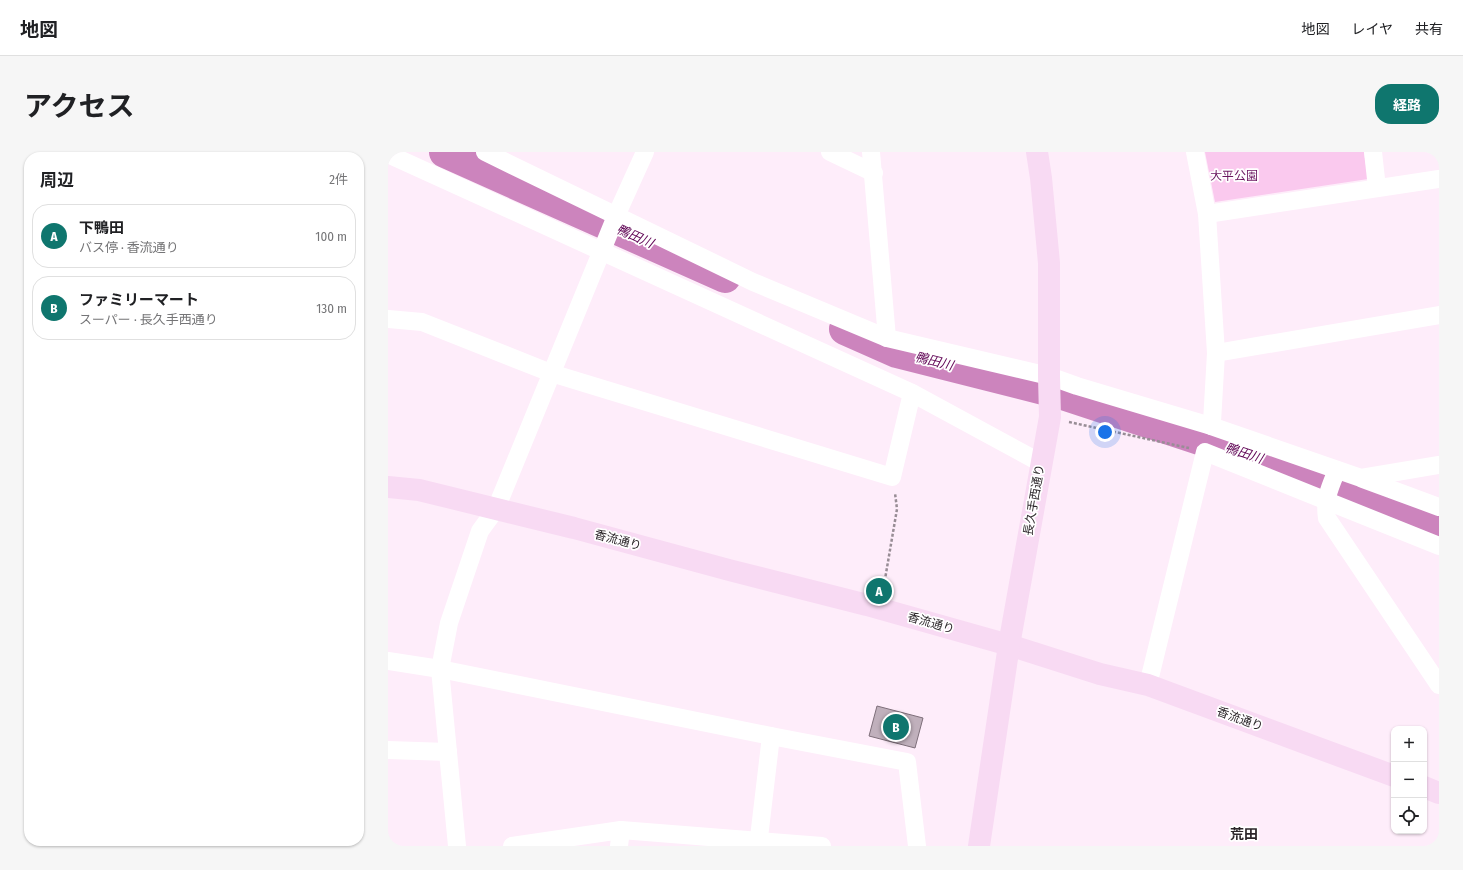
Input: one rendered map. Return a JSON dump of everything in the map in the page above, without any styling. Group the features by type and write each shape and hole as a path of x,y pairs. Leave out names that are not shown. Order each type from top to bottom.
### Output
{"street":[{"path":"485,152 753,282 887,338 1049,376 1211,426 1361,478 1439,507"},
{"path":"457,846 440,669 449,623 480,531 496,509 601,251 646,152"},
{"path":"830,152 874,173"},
{"path":"871,152 887,338"},
{"name":"長久手西通り","path":"979,846 1009,645 1050,417 1049,262 1037,152"},
{"path":"1195,152 1208,214 1216,353 1211,426"},
{"path":"1372,152 1377,188"},
{"path":"388,154 912,393 1041,463"},
{"path":"1208,214 1439,179"},
{"path":"1216,353 1439,315"},
{"path":"388,319 422,322 551,373 892,477 912,393"},
{"path":"1148,685 1205,452 1439,546"},
{"path":"1361,478 1439,465"},
{"path":"1337,470 1327,495 1327,518 1439,685"},
{"name":"香流通り","path":"388,487 419,490 496,509 867,605 1009,645 1100,674 1148,685 1391,775"},
{"path":"388,661 440,669 771,736 908,762 916,846"},
{"path":"758,844 771,736"},
{"path":"388,750 448,752"},
{"path":"1427,788 1439,793"},
{"path":"522,845 620,838 822,846"}],"path":[{"path":"1050,417 1205,452"},
{"path":"867,605 882,595 897,509 892,477"}],"green space":[{"name":"大平公園","path":"1205,152 1364,152 1368,179 1215,202"}],"building":[{"path":"877,706 923,718 915,748 869,736"}],"waterway":[{"name":"鴨田川","path":"445,152 725,277"},
{"name":"鴨田川","path":"845,329 897,352 1063,394 1342,486 1439,526"}],"place":[{"name":"下鴨田","path":"879,591"},
{"name":"ファミリーマート","path":"896,727"}],"district":[{"name":"荒田","path":"1244,834"}]}
